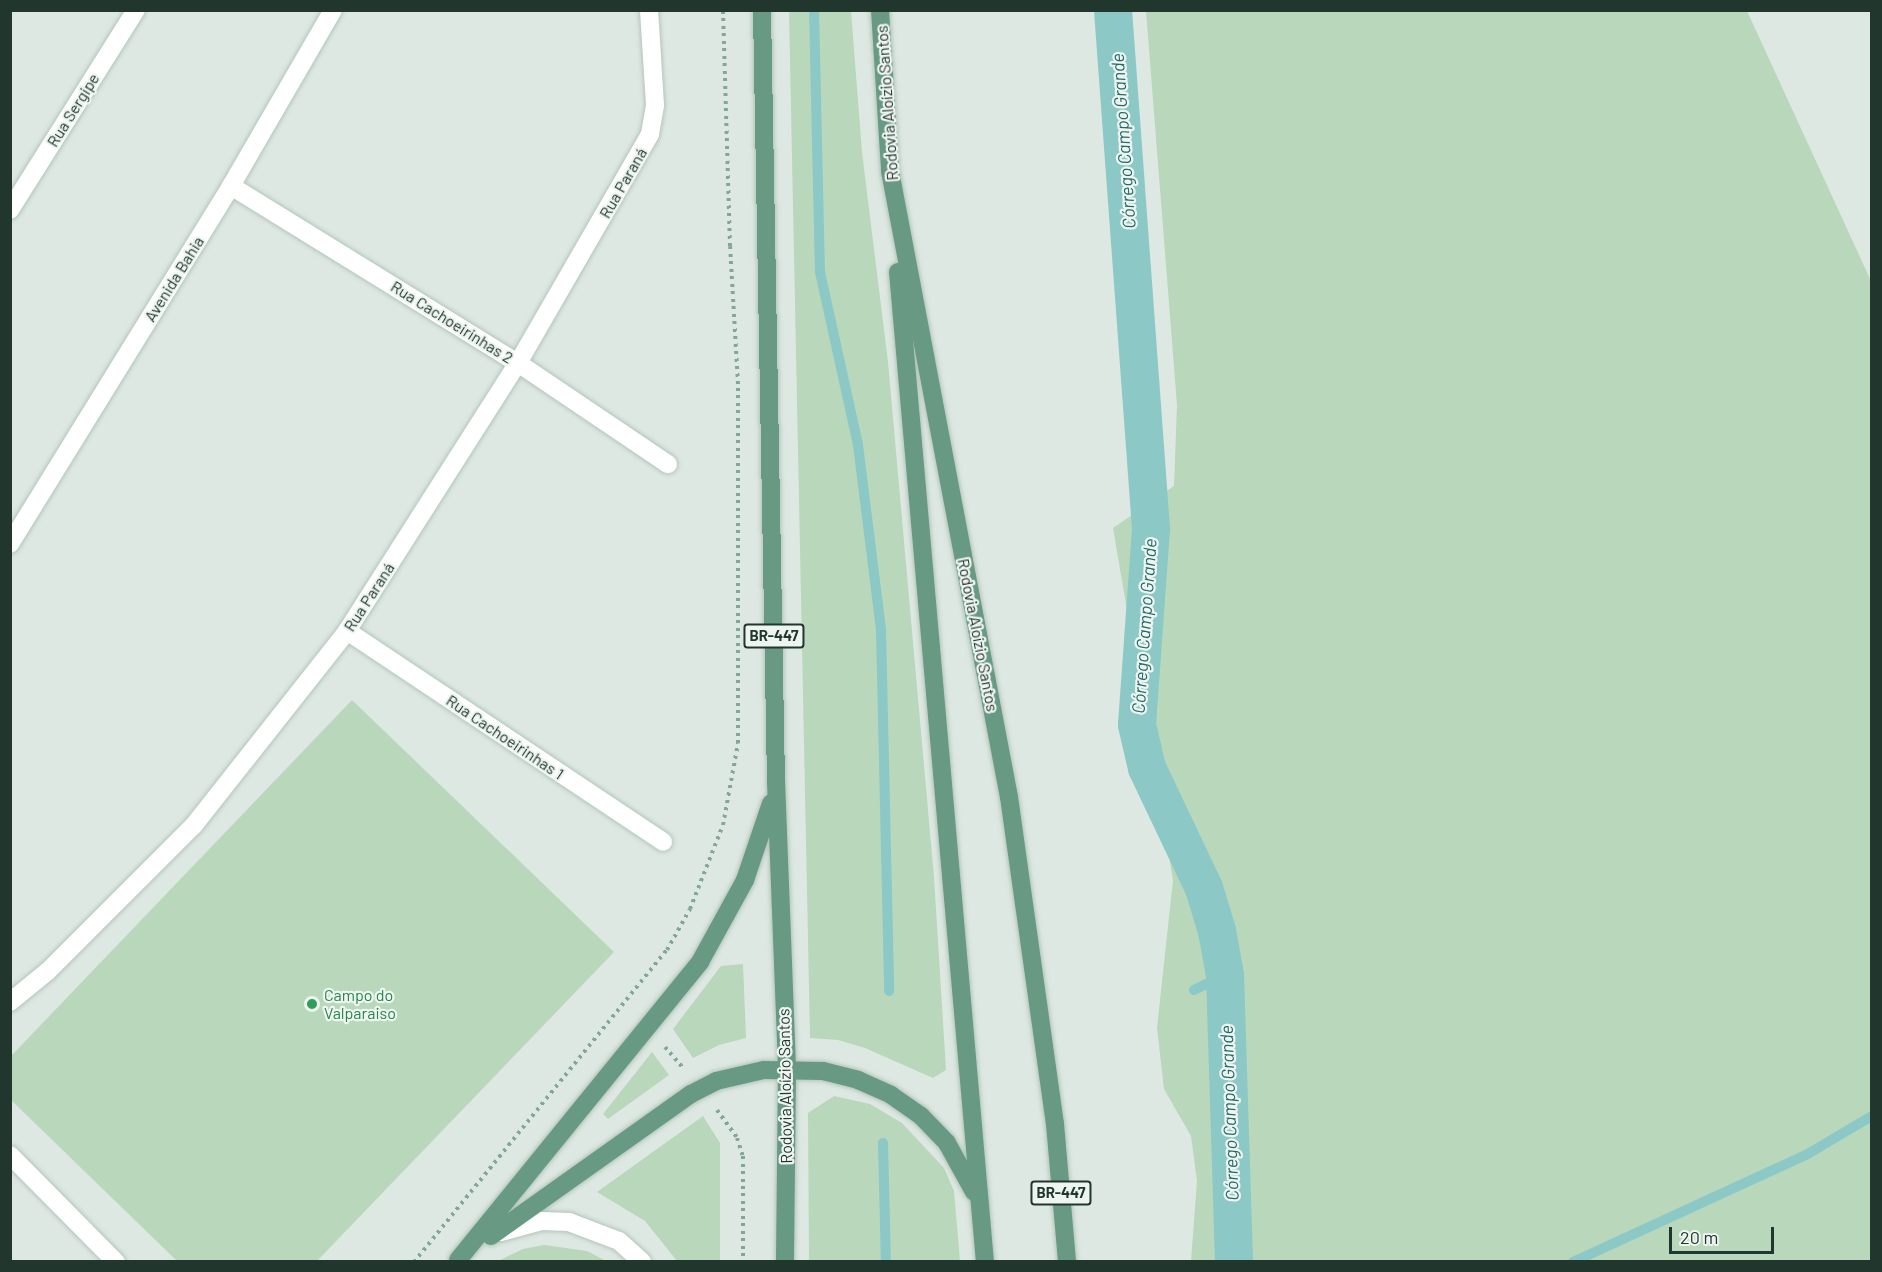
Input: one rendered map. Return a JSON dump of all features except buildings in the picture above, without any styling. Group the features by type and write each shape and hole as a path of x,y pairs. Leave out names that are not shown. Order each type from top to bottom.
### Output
{"main road":[{"name":"Rodovia Aloízio Santos","path":"762,10 776,781 787,1069 785,1262"},
{"name":"Rodovia Aloízio Santos","path":"880,10 890,171 1009,797 1055,1124 1067,1262"},
{"path":"890,171 985,1262"},
{"path":"458,1261 675,996 723,926 764,831 776,781"},
{"path":"491,1236 701,1089 743,1072 787,1069 823,1071 858,1080 891,1095 921,1116 962,1166 981,1207"}],"street":[{"name":"Rua Sergipe","path":"10,210 136,10"},
{"name":"Avenida Bahia","path":"10,543 231,186 333,10"},
{"name":"Rua Paraná","path":"10,1002 48,971 194,825 347,631 518,363 650,134 655,105 649,10"},
{"name":"Rua Cachoeirinhas 2","path":"231,186 518,363 668,464"},
{"name":"Rua Cachoeirinhas 1","path":"347,631 663,842"},
{"path":"10,1155 116,1262"},
{"path":"458,1261 491,1236 516,1226 569,1221 619,1241 642,1262"}],"path":[{"path":"414,1262 667,950 690,909 723,825 738,743 738,384 729,246 723,10"},
{"path":"648,1028 701,1089 741,1146 743,1262"}],"green space":[{"path":"789,11 851,11 862,152 888,362 934,877 946,1070 933,1078 865,1048 838,1040 810,1038"},
{"path":"1146,11 1747,11 1871,281 1871,1261 1191,1261 1197,1181 1191,1136 1164,1089 1157,1028 1173,880 1113,528 1174,486 1177,405"},
{"name":"Campo do Valparaiso","path":"352,700 614,952 317,1261 177,1261 11,1100 11,1056"},
{"path":"743,964 746,1038 719,1045 693,1058 673,1029 721,966"},
{"path":"652,1052 669,1075 608,1119 603,1114"},
{"path":"834,1096 870,1104 902,1123 944,1168 954,1191 960,1261 809,1261 808,1113"},
{"path":"703,1116 720,1143 720,1261 677,1261 645,1221 597,1192"},
{"path":"544,1245 587,1251 606,1261 498,1261 523,1249"}],"waterway":[{"path":"814,10 820,272 858,445 881,630 889,991"},
{"name":"Córrego Campo Grande","path":"1113,10 1151,529 1137,725 1147,768 1204,888 1217,931 1225,975 1234,1262"},
{"path":"1194,990 1225,975"},
{"path":"1573,1262 1806,1155 1872,1116"},
{"path":"883,1143 886,1262"}],"place":[{"name":"Campo do Valparaiso","path":"312,1004"}]}
